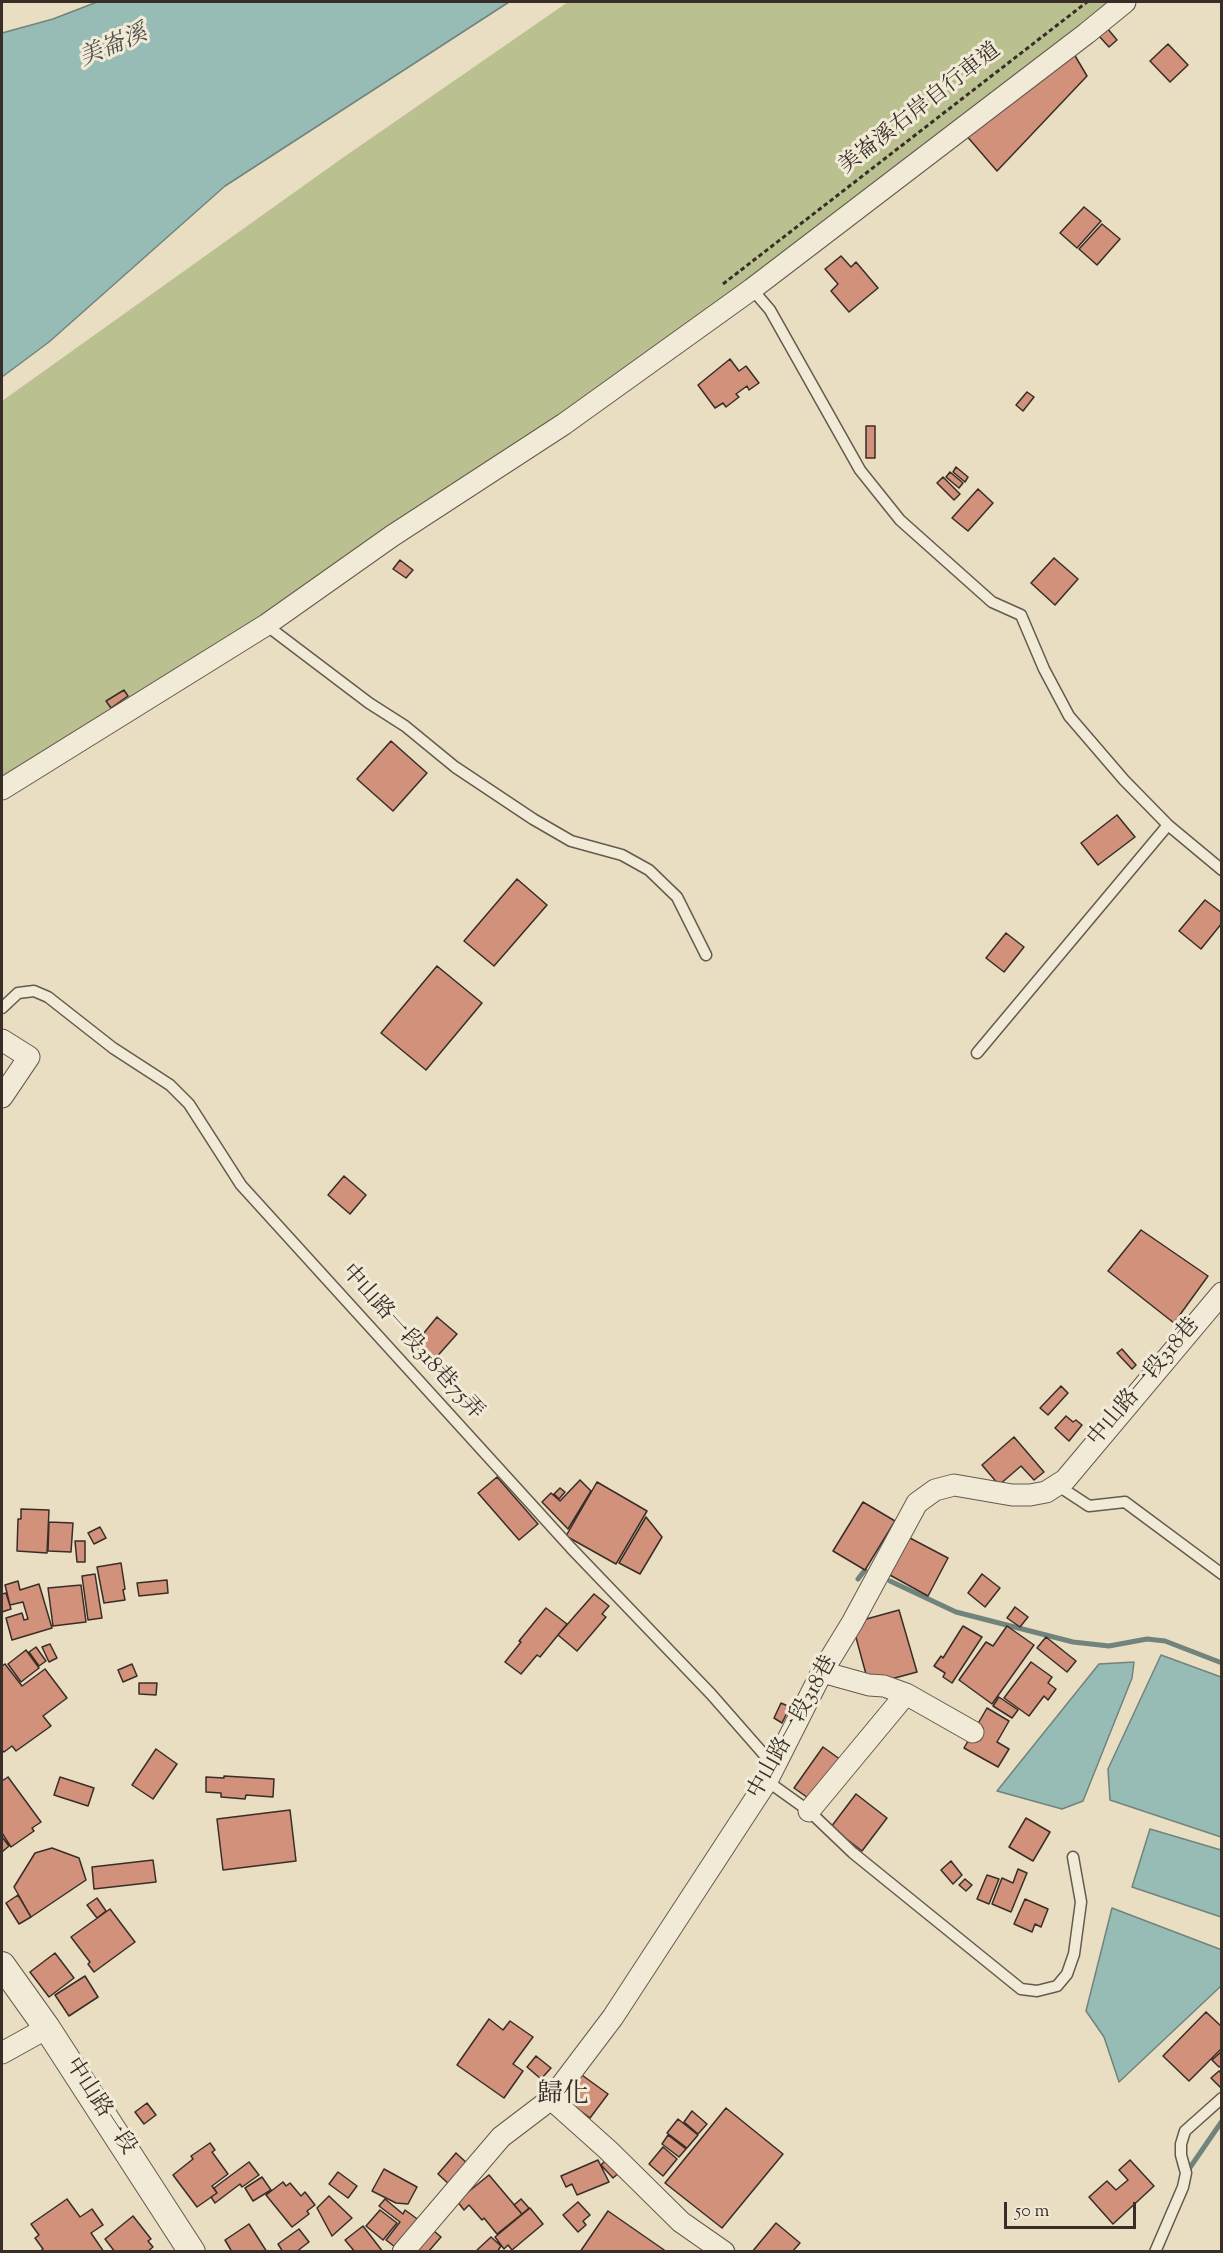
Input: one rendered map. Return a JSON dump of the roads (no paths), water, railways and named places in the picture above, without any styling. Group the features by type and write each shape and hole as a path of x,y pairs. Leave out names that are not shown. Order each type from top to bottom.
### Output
{"street":[{"path":"2,789 266,625 392,536 564,424 752,289 1125,2"},
{"path":"2,1040 29,1057 2,1097"},
{"name":"中山路一段318巷","path":"403,2252 501,2137 551,2099 613,2017 771,1774 822,1672 852,1623 917,1503 935,1490 954,1485 1012,1495 1046,1492 1065,1480 1221,1293"},
{"path":"822,1672 869,1685 885,1686 906,1694 973,1732"},
{"path":"809,1811 906,1694"},
{"name":"中山路一段","path":"2,1965 47,2028 192,2252"},
{"path":"2,2053 47,2028"},
{"path":"551,2099 608,2150 681,2223 724,2252"}],"lane":[{"path":"752,289 770,310 860,470 900,520 992,603 1021,615 1044,669 1069,716 1124,780 1168,825 1221,870"},
{"path":"266,625 369,703 405,726 455,767 533,819 571,842 622,855 649,870 677,897 706,955"},
{"path":"977,1053 1168,825"},
{"name":"中山路一段318巷75弄","path":"2,1008 18,993 34,991 48,997 113,1048 176,1091 189,1104 241,1185 571,1548 711,1694 771,1774"},
{"path":"1057,1485 1089,1506 1125,1502 1221,1574"},
{"path":"771,1774 853,1853 1021,1989 1037,1991 1057,1986 1067,1974 1074,1954 1080,1902 1073,1857"},
{"path":"1155,2252 1183,2187 1186,2173 1181,2155 1181,2144 1185,2131 1221,2098"}],"water":[{"name":"美崙溪","path":"97,2 509,2 225,186 49,342 2,377 2,33 53,19"},
{"path":"1161,1655 1221,1677 1221,1837 1110,1800 1108,1769"},
{"path":"1134,1662 1132,1678 1083,1801 1062,1809 997,1791 1099,1664"},
{"path":"1150,1829 1221,1850 1221,1917 1132,1887"},
{"path":"1112,1908 1222,1950 1221,1986 1119,2082 1104,2037 1086,2011"}],"waterway":[{"path":"858,1579 865,1570"},
{"path":"890,1581 956,1612 1073,1642 1109,1646 1147,1639 1165,1641 1222,1663"},
{"path":"1189,2169 1222,2121"}],"district":[{"name":"歸化","path":"563,2097"}]}
